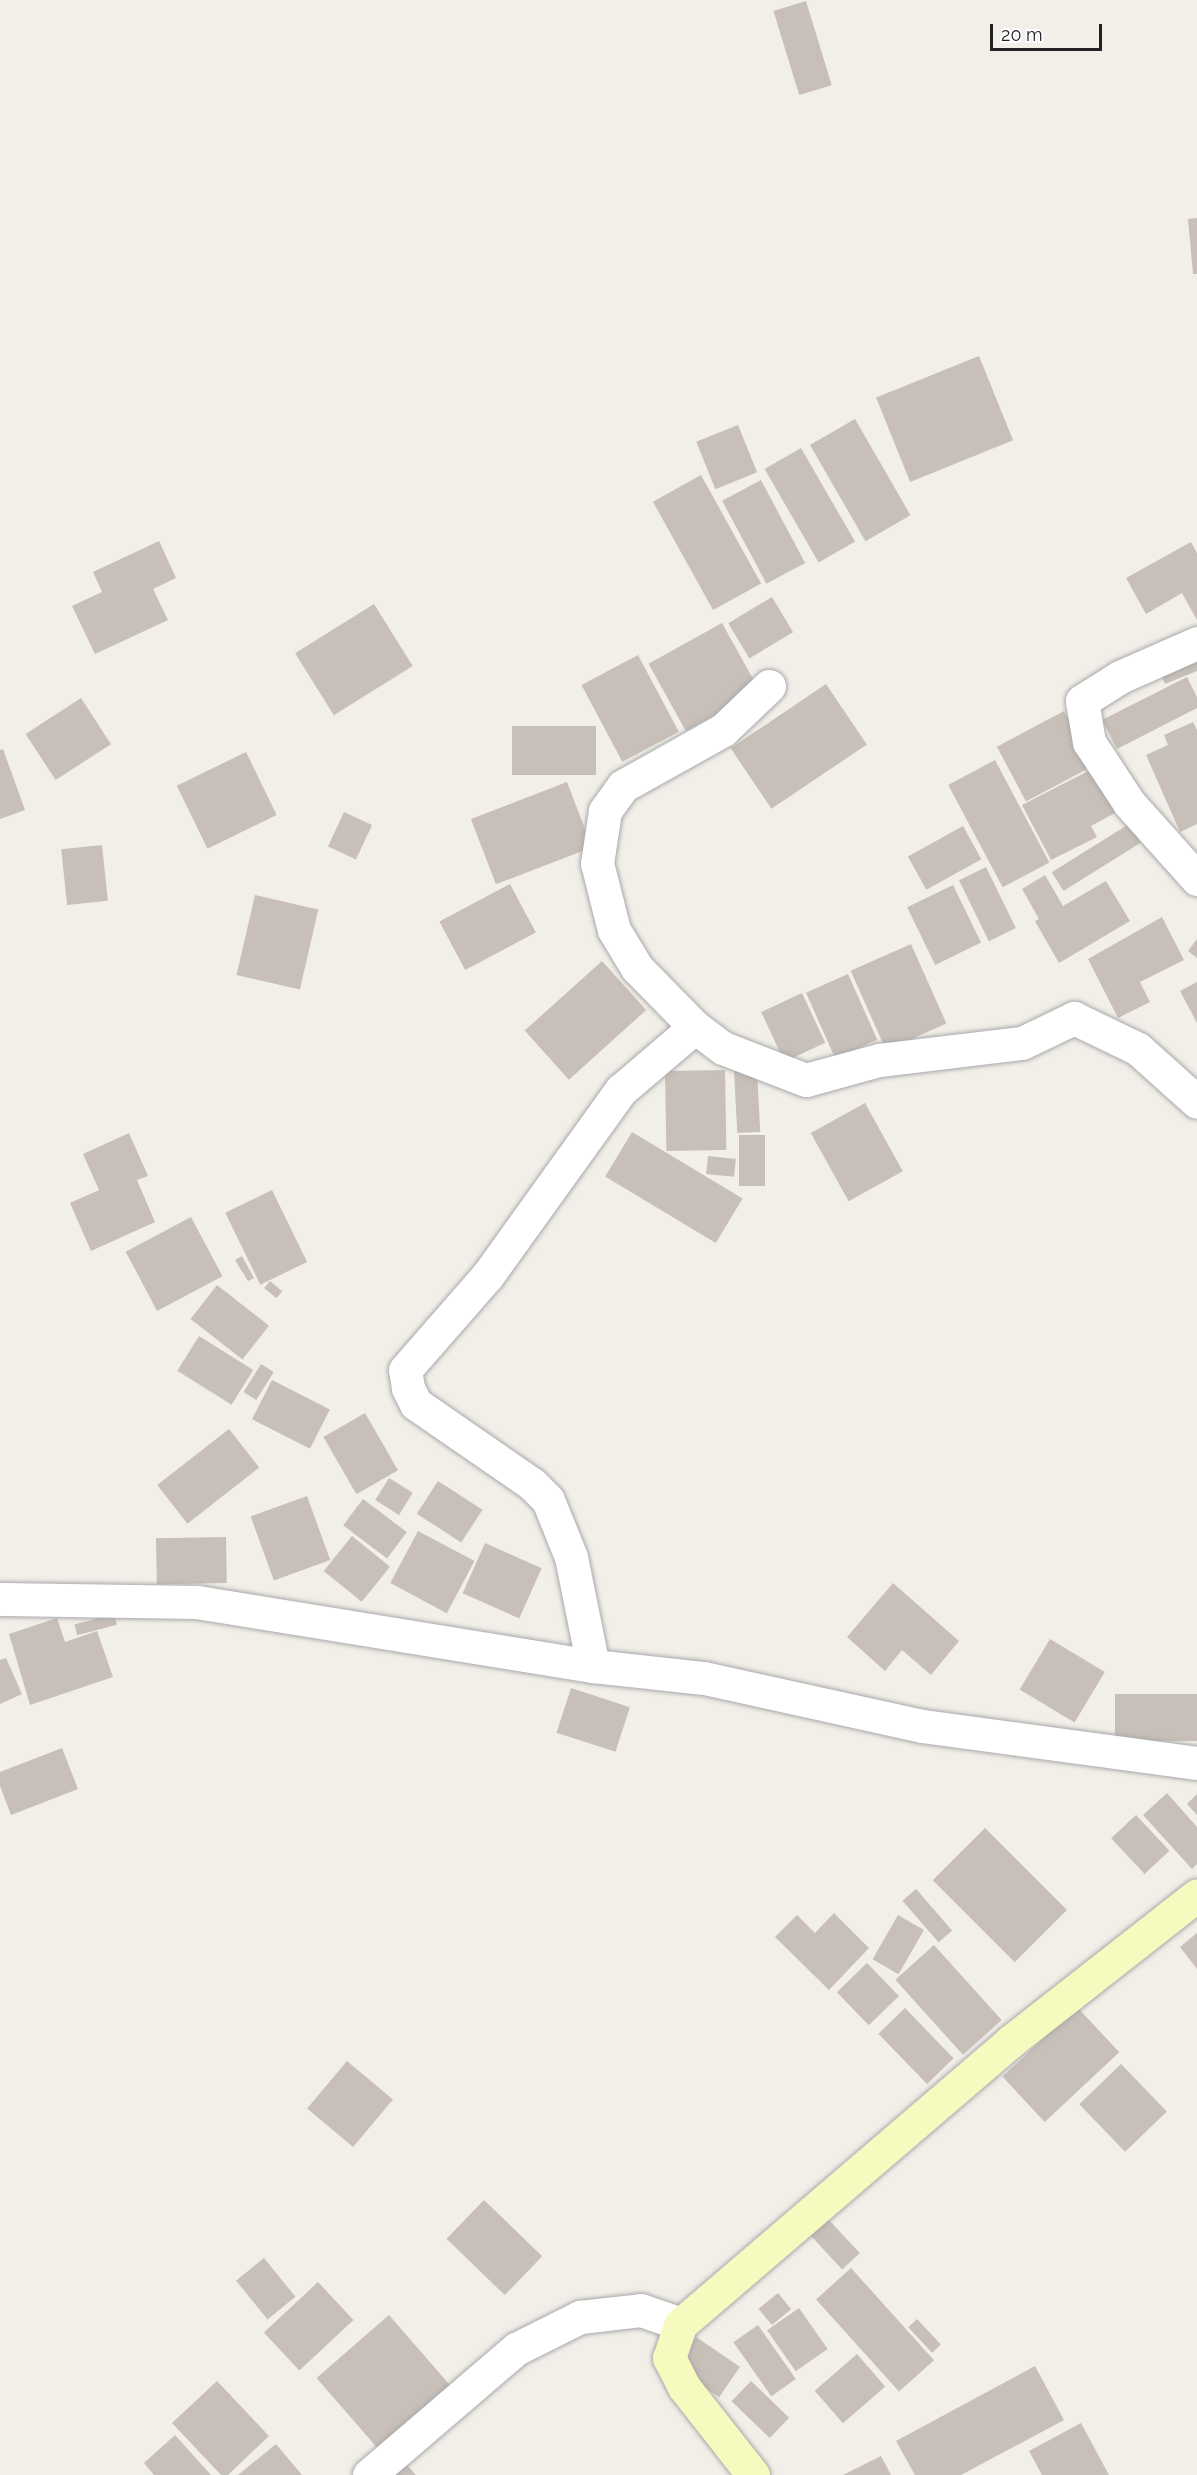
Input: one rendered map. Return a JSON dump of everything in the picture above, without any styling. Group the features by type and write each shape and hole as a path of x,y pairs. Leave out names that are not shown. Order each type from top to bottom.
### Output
{"street":[{"path":"1197,643 1120,677 1082,701 1089,742 1129,803 1197,879"},
{"path":"769,686 723,730 623,786 605,810 597,863 614,930 636,968 695,1027 723,1048 806,1080 879,1060 1022,1043 1074,1018 1138,1049 1197,1102"},
{"path":"594,1666 571,1557 548,1500 532,1484 416,1404 405,1370 488,1275 621,1090 695,1027"},
{"path":"0,1599 197,1602 594,1666 704,1678 922,1726 1197,1763"},
{"path":"753,2475 684,2387 669,2358 681,2324 1011,2041 1197,1895"},
{"path":"369,2475 516,2349 580,2317 641,2310 681,2324"}],"building":[{"path":"806,1 832,85 799,95 773,11"},
{"path":"1197,218 1197,274 1193,274 1188,219"},
{"path":"979,356 1013,440 910,482 876,398"},
{"path":"855,419 910,515 865,541 810,445"},
{"path":"738,425 757,472 715,489 696,442"},
{"path":"801,448 855,542 819,563 765,469"},
{"path":"701,475 761,583 713,610 653,502"},
{"path":"761,480 805,563 766,584 722,501"},
{"path":"159,541 176,578 153,589 168,620 95,654 72,606 102,592 93,572"},
{"path":"1191,542 1197,553 1197,620 1182,593 1146,614 1126,578"},
{"path":"772,597 793,632 749,658 728,623"},
{"path":"374,604 413,666 334,715 295,653"},
{"path":"722,623 759,690 686,731 649,664"},
{"path":"638,655 679,732 622,762 581,685"},
{"path":"1197,660 1197,671 1165,684 1161,674"},
{"path":"1187,677 1197,697 1197,708 1117,749 1102,720"},
{"path":"826,684 867,745 771,809 731,748"},
{"path":"81,698 111,744 56,780 26,734"},
{"path":"1064,711 1093,766 1026,801 997,747"},
{"path":"1193,722 1197,730 1197,824 1180,832 1146,755 1168,745 1164,735"},
{"path":"512,726 596,726 596,775 512,775"},
{"path":"3,749 25,810 0,819 0,750"},
{"path":"246,752 277,815 207,849 177,786"},
{"path":"995,760 1049,862 1003,887 948,785"},
{"path":"1092,769 1115,813 1091,826 1097,837 1051,860 1022,805"},
{"path":"567,782 592,847 496,884 471,819"},
{"path":"344,812 372,825 356,860 328,846"},
{"path":"1129,824 1141,843 1063,891 1052,872"},
{"path":"963,826 981,859 926,890 908,857"},
{"path":"102,845 108,901 67,905 61,849"},
{"path":"986,867 1016,928 989,941 959,880"},
{"path":"1045,875 1063,906 1106,881 1130,921 1059,963 1035,921 1039,919 1022,889"},
{"path":"510,884 536,933 465,970 439,922"},
{"path":"953,885 981,943 935,965 907,907"},
{"path":"255,895 318,910 300,990 237,975"},
{"path":"1162,917 1184,960 1140,982 1150,1002 1118,1018 1088,959"},
{"path":"1197,939 1197,958 1188,951"},
{"path":"911,944 946,1023 886,1050 851,971"},
{"path":"602,961 646,1010 569,1080 525,1031"},
{"path":"848,974 877,1040 835,1058 806,993"},
{"path":"1197,982 1197,1023 1180,991"},
{"path":"802,993 825,1043 784,1062 761,1012"},
{"path":"725,1070 726,1150 666,1151 665,1071"},
{"path":"757,1070 760,1132 737,1133 734,1071"},
{"path":"865,1103 903,1171 849,1201 811,1133"},
{"path":"632,1132 743,1198 716,1243 605,1177"},
{"path":"129,1133 148,1176 137,1180 155,1222 91,1251 70,1203 99,1190 83,1154"},
{"path":"739,1135 765,1135 765,1186 739,1186"},
{"path":"708,1156 736,1159 734,1177 706,1174"},
{"path":"272,1190 307,1262 260,1285 225,1213"},
{"path":"191,1217 222,1276 157,1311 126,1252"},
{"path":"242,1256 254,1278 248,1281 235,1260"},
{"path":"270,1281 282,1291 276,1298 264,1288"},
{"path":"217,1285 269,1326 243,1360 191,1319"},
{"path":"199,1336 253,1370 232,1405 177,1371"},
{"path":"261,1364 274,1372 256,1400 244,1392"},
{"path":"272,1380 330,1410 310,1449 252,1419"},
{"path":"365,1413 398,1470 356,1494 323,1437"},
{"path":"229,1429 259,1468 187,1524 157,1485"},
{"path":"389,1478 413,1493 399,1515 375,1500"},
{"path":"438,1481 482,1510 461,1543 417,1514"},
{"path":"307,1496 330,1560 274,1580 251,1517"},
{"path":"363,1499 407,1532 387,1558 343,1525"},
{"path":"418,1531 475,1561 447,1613 390,1583"},
{"path":"352,1536 390,1567 362,1602 324,1571"},
{"path":"226,1537 227,1583 157,1584 156,1538"},
{"path":"485,1543 542,1568 519,1618 463,1593"},
{"path":"893,1583 959,1641 931,1675 902,1650 885,1671 847,1637"},
{"path":"114,1614 117,1625 77,1635 74,1625"},
{"path":"57,1618 65,1642 97,1631 113,1677 30,1705 9,1634"},
{"path":"1050,1639 1105,1672 1074,1723 1020,1690"},
{"path":"6,1658 22,1694 0,1704 0,1660"},
{"path":"571,1688 630,1707 615,1752 556,1733"},
{"path":"1115,1694 1197,1694 1197,1741 1115,1741"},
{"path":"62,1748 78,1789 11,1815 0,1786 0,1772"},
{"path":"1167,1793 1197,1827 1197,1864 1192,1869 1143,1815"},
{"path":"1197,1794 1197,1815 1187,1804"},
{"path":"1136,1815 1169,1851 1145,1874 1111,1838"},
{"path":"985,1828 1067,1910 1015,1962 933,1880"},
{"path":"916,1889 952,1931 938,1942 902,1901"},
{"path":"834,1913 869,1948 829,1990 775,1937 797,1915 815,1933"},
{"path":"898,1915 924,1930 898,1974 873,1959"},
{"path":"1197,1933 1197,1969 1180,1947"},
{"path":"934,1945 1002,2020 963,2055 895,1980"},
{"path":"867,1963 899,1996 869,2025 837,1992"},
{"path":"1077,2007 1119,2052 1045,2122 1002,2077"},
{"path":"905,2008 954,2058 927,2084 878,2034"},
{"path":"347,2061 393,2100 353,2147 307,2108"},
{"path":"1121,2064 1167,2111 1125,2152 1079,2104"},
{"path":"484,2200 542,2256 505,2295 446,2239"},
{"path":"827,2218 860,2253 842,2269 809,2234"},
{"path":"264,2258 295,2297 267,2320 236,2281"},
{"path":"851,2268 934,2360 899,2392 816,2299"},
{"path":"318,2282 353,2320 299,2370 264,2332"},
{"path":"778,2293 791,2309 772,2325 759,2309"},
{"path":"799,2308 828,2349 796,2371 767,2330"},
{"path":"389,2315 453,2389 381,2452 317,2378"},
{"path":"917,2319 941,2345 932,2353 908,2327"},
{"path":"758,2325 796,2379 771,2396 733,2342"},
{"path":"696,2337 740,2367 719,2397 675,2368"},
{"path":"857,2354 885,2386 843,2423 815,2391"},
{"path":"1035,2366 1064,2420 961,2475 915,2475 896,2441"},
{"path":"217,2381 269,2436 228,2475 221,2475 172,2423"},
{"path":"751,2381 789,2418 770,2438 732,2401"},
{"path":"1081,2423 1109,2475 1042,2475 1029,2451"},
{"path":"175,2435 211,2475 154,2475 144,2463"},
{"path":"276,2444 302,2475 238,2475"},
{"path":"881,2456 891,2475 843,2475"},
{"path":"406,2464 416,2475 393,2475"}]}
